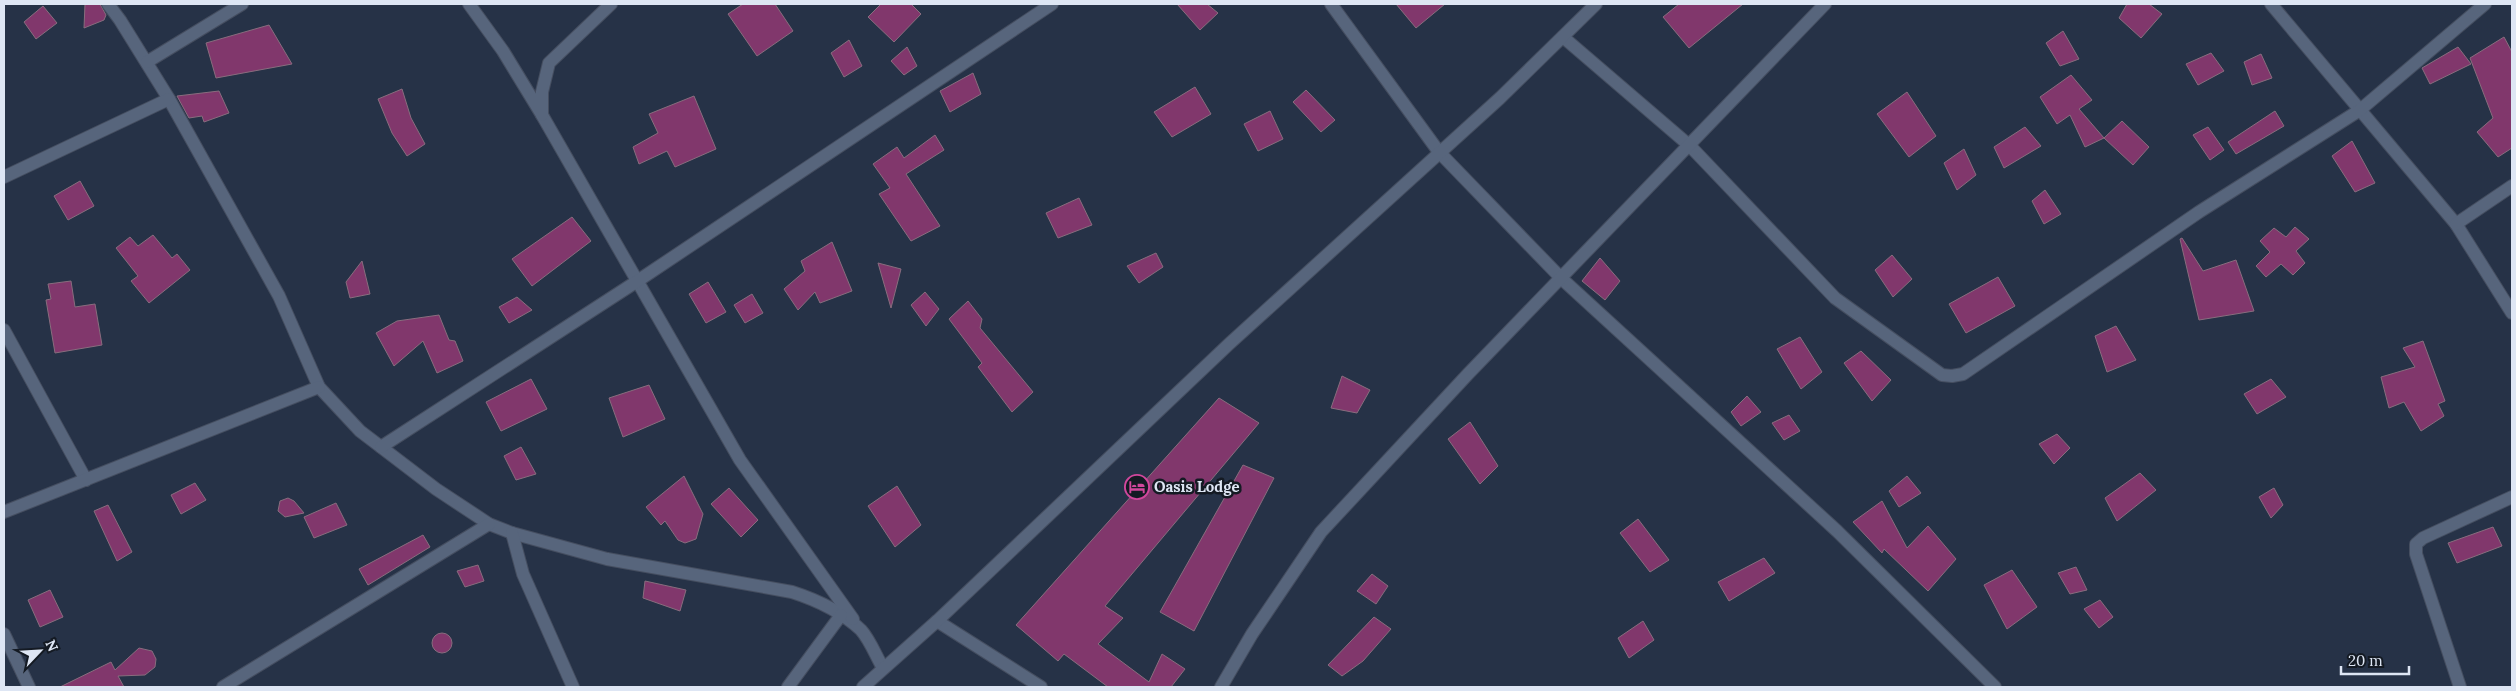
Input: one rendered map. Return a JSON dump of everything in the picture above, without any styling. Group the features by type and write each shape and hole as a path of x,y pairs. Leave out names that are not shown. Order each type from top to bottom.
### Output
{"street":[{"path":"108,4 169,99 279,296 319,387 360,431 436,489 488,524 512,533 607,559 792,592 814,600 841,615 862,631"},
{"path":"147,62 242,4"},
{"path":"470,4 503,51 542,116 611,237 639,280 740,460 862,631 883,668"},
{"path":"542,116 542,92 549,62 611,4"},
{"path":"381,447 639,280 1052,4"},
{"path":"1331,4 1439,152 1562,279 1837,531 1995,687"},
{"path":"863,687 936,621 1222,351 1563,37 1596,4"},
{"path":"1221,687 1252,634 1321,532 1468,374 1562,279 1825,4"},
{"path":"2271,4 2456,224 2512,313"},
{"path":"1563,37 1690,146 1835,298 1942,375 1952,376 1963,374 2199,212 2360,110 2486,4"},
{"path":"4,177 169,99"},
{"path":"2456,224 2512,186"},
{"path":"4,330 86,480"},
{"path":"4,512 319,387"},
{"path":"2460,687 2416,554 2416,544 2423,538 2512,497"},
{"path":"223,687 488,524"},
{"path":"512,533 523,574 573,687"},
{"path":"788,687 841,615"},
{"path":"936,621 1041,687"},
{"path":"4,634 29,687"}],"building":[{"path":"85,4 100,4 106,15 104,20 84,28"},
{"path":"743,4 775,4 793,31 757,56 728,14"},
{"path":"881,4 911,4 921,14 894,42 868,17"},
{"path":"1177,4 1207,4 1218,13 1200,30"},
{"path":"1396,4 1445,4 1416,28"},
{"path":"1679,4 1743,4 1689,48 1663,17"},
{"path":"2127,4 2149,4 2162,14 2141,38 2119,18"},
{"path":"43,6 57,23 36,39 24,22"},
{"path":"269,25 292,64 216,78 206,43"},
{"path":"2063,31 2079,59 2060,66 2046,43"},
{"path":"2504,37 2512,52 2512,148 2498,157 2477,132 2493,118 2470,58"},
{"path":"849,40 862,66 844,77 831,53"},
{"path":"907,47 917,66 904,75 891,61"},
{"path":"2458,47 2471,64 2430,84 2422,68"},
{"path":"2211,53 2224,71 2198,85 2186,64"},
{"path":"2261,54 2272,78 2252,85 2244,62"},
{"path":"973,73 981,94 950,112 940,91"},
{"path":"2071,75 2092,100 2079,109 2104,138 2085,147 2070,115 2057,124 2040,97"},
{"path":"1195,87 1211,114 1172,137 1154,112"},
{"path":"402,89 411,118 425,144 407,156 392,133 378,99"},
{"path":"1306,90 1335,120 1321,132 1293,102"},
{"path":"219,91 229,113 204,122 202,116 189,118 177,96"},
{"path":"1907,92 1936,136 1909,157 1877,114"},
{"path":"694,96 716,149 675,167 667,151 639,164 633,147 658,133 649,114"},
{"path":"1270,111 1283,139 1258,151 1244,124"},
{"path":"2275,111 2284,126 2236,154 2228,142"},
{"path":"2122,121 2149,147 2133,165 2104,138"},
{"path":"2025,127 2041,146 2004,168 1994,147"},
{"path":"2208,127 2224,150 2210,160 2193,135"},
{"path":"935,135 944,150 906,174 940,226 911,241 879,194 890,188 873,164 897,147 904,158"},
{"path":"2352,141 2375,183 2355,192 2332,156"},
{"path":"1964,149 1976,175 1957,190 1944,163"},
{"path":"80,181 94,206 68,220 54,196"},
{"path":"2045,190 2061,214 2044,224 2032,201"},
{"path":"1079,198 1092,225 1058,238 1046,213"},
{"path":"572,217 591,241 532,286 512,259"},
{"path":"2295,227 2309,239 2296,251 2305,263 2293,275 2281,264 2266,277 2256,266 2270,252 2260,241 2274,228 2286,237"},
{"path":"153,235 172,258 177,254 190,270 149,303 131,281 138,276 116,248 130,237 138,246"},
{"path":"2182,238 2203,271 2236,260 2254,311 2199,320 2180,239"},
{"path":"832,242 852,291 820,303 815,292 798,310 784,289 805,271 801,261"},
{"path":"1156,253 1163,267 1139,283 1127,266"},
{"path":"1892,255 1912,279 1893,297 1875,270"},
{"path":"1600,258 1620,281 1605,300 1582,281"},
{"path":"362,261 370,294 350,298 346,282"},
{"path":"878,263 901,269 891,308"},
{"path":"1998,277 2015,306 1966,333 1949,304"},
{"path":"71,281 75,307 95,304 102,345 55,353 46,300 51,299 48,284"},
{"path":"708,282 726,312 706,323 689,294"},
{"path":"925,292 939,309 926,326 911,305"},
{"path":"752,294 763,313 745,323 734,305"},
{"path":"517,297 532,310 509,323 499,307"},
{"path":"968,301 982,319 980,328 1033,392 1012,412 978,367 982,363 949,319"},
{"path":"439,315 449,340 455,341 463,361 437,373 423,341 394,366 376,333 397,321"},
{"path":"2116,326 2136,360 2107,372 2095,336"},
{"path":"1800,337 1822,372 1801,389 1777,349"},
{"path":"2423,341 2445,401 2438,404 2444,416 2421,431 2404,402 2389,408 2381,377 2415,367 2403,348"},
{"path":"1861,351 1891,380 1872,401 1844,363"},
{"path":"1342,376 1370,390 1357,413 1331,408"},
{"path":"531,379 547,409 501,431 486,402"},
{"path":"2271,379 2286,397 2257,414 2244,394"},
{"path":"649,385 665,419 623,437 609,398"},
{"path":"1747,396 1761,412 1741,426 1731,412"},
{"path":"1219,398 1259,423 1105,606 1123,618 1098,644 1149,682 1162,654 1185,669 1171,687 1108,687 1064,654 1058,661 1016,625"},
{"path":"1789,415 1800,431 1784,440 1772,423"},
{"path":"1470,422 1498,466 1480,484 1448,439"},
{"path":"2057,434 2070,448 2054,464 2039,444"},
{"path":"521,447 536,474 516,480 504,456"},
{"path":"1243,465 1274,478 1194,631 1160,612"},
{"path":"2140,473 2156,490 2117,521 2105,498"},
{"path":"684,476 703,514 696,539 685,543 678,540 665,521 661,525 646,507"},
{"path":"1907,476 1921,493 1899,507 1889,491"},
{"path":"195,483 206,500 181,514 171,495"},
{"path":"897,486 921,525 895,547 868,506"},
{"path":"729,488 758,520 741,537 711,504"},
{"path":"2274,488 2283,505 2271,518 2259,497"},
{"path":"288,498 294,501 304,513 285,517 278,511 280,501"},
{"path":"1882,501 1907,548 1928,526 1956,559 1928,591 1884,549 1882,553 1853,522"},
{"path":"336,503 347,525 314,538 304,517"},
{"path":"108,505 132,552 117,561 94,511"},
{"path":"1638,519 1669,560 1650,572 1620,533"},
{"path":"2493,527 2502,546 2457,563 2448,543"},
{"path":"423,535 430,547 368,585 359,569"},
{"path":"1764,558 1775,573 1729,601 1718,582"},
{"path":"478,565 484,581 465,587 457,571"},
{"path":"2076,567 2087,590 2070,594 2058,573"},
{"path":"2012,570 2037,607 2007,629 1984,585"},
{"path":"1372,574 1388,586 1376,604 1357,591"},
{"path":"645,581 686,590 680,611 643,598"},
{"path":"50,590 63,617 40,627 28,600"},
{"path":"2100,600 2113,617 2099,628 2084,609"},
{"path":"1374,617 1391,629 1363,661 1342,676 1328,665"},
{"path":"1643,621 1654,640 1629,658 1618,638"},
{"path":"442,633 449,636 452,643 449,650 442,653 435,650 432,643 435,636"},
{"path":"139,648 152,651 156,659 155,667 145,675 118,676 124,687 60,687 111,662 115,670"}],"place":[{"name":"Oasis Lodge","path":"1137,487"}]}
